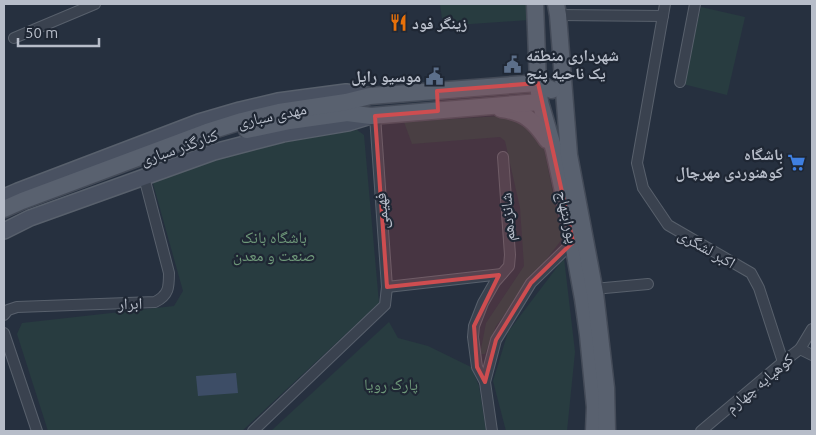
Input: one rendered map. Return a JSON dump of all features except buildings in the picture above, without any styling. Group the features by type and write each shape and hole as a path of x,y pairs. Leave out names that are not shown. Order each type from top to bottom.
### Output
{"main road":[{"name":"پورابتهاج","path":"535,4 545,86 540,102 562,153 594,289 606,388 607,431"},
{"name":"پورابتهاج","path":"554,7 562,153 573,242 589,344 595,407 594,431"},
{"path":"554,7 545,86 558,123 562,153"},
{"name":"مهدی سباری","path":"4,209 242,120 370,96 545,86"},
{"path":"437,91 438,111"},
{"name":"کنارگذر سباری","path":"4,197 18,190 199,122 240,110 278,101 346,92 370,96"},
{"path":"4,220 211,141 290,121 347,113 373,116 540,102"},
{"path":"486,107 511,110 534,122 562,153"},
{"name":"کنارگذر سباری","path":"4,230 30,218 214,152 248,142 348,123 373,116"}],"street":[{"path":"14,38 95,4"},
{"name":"اکبر لشگری","path":"665,4 637,164 643,188 668,225 751,273 758,288 783,362"},
{"path":"680,82 695,4"},
{"path":"554,7 663,16"},
{"name":"فهیمی","path":"253,431 385,305 387,287 373,116"},
{"name":"شانزدهم","path":"485,382 477,367 474,326 494,282 508,266 510,256 503,157"},
{"name":"ابرار","path":"4,315 8,310 16,307 155,302 162,298 169,288 169,273 144,177"},
{"path":"492,431 485,382 496,340 531,283 573,242"},
{"path":"387,287 502,274"},
{"path":"594,289 648,284"},
{"name":"کوهپایه چهارم","path":"700,431 800,349 812,329"},
{"path":"4,332 37,431"},
{"path":"800,349 812,355"}],"highlighted area":[{"path":"538,83 573,242 531,283 496,340 485,382 477,367 474,326 499,275 387,287 375,116 438,111 437,91"}],"green space":[{"path":"440,4 528,4 529,20 443,26"},
{"path":"701,7 745,17 727,95 683,84"},
{"path":"500,116 524,120 544,148 562,239 496,326 485,354 480,354 486,323 524,266 520,208 505,141 500,137 412,144 404,122"},
{"name":"باشگاه بانک صنعت و معدن","path":"357,130 364,135 379,303 242,431 48,431 17,334 22,323 174,306 183,291 152,180 243,149"},
{"path":"564,258 575,352 567,431 506,431 493,381 508,332"},
{"name":"پارک رویا","path":"389,322 398,338 428,346 471,367 479,386 486,431 271,431"}],"water":[{"path":"236,373 238,393 198,396 196,376"}],"place":[{"name":"زینگر فود","path":"398,23"},
{"name":"شهرداری منطقه یک ناحیه پنج","path":"512,64"},
{"name":"موسیو راپل","path":"435,76"},
{"name":"باشگاه کوهنوردی مهرچال","path":"797,163"}]}
